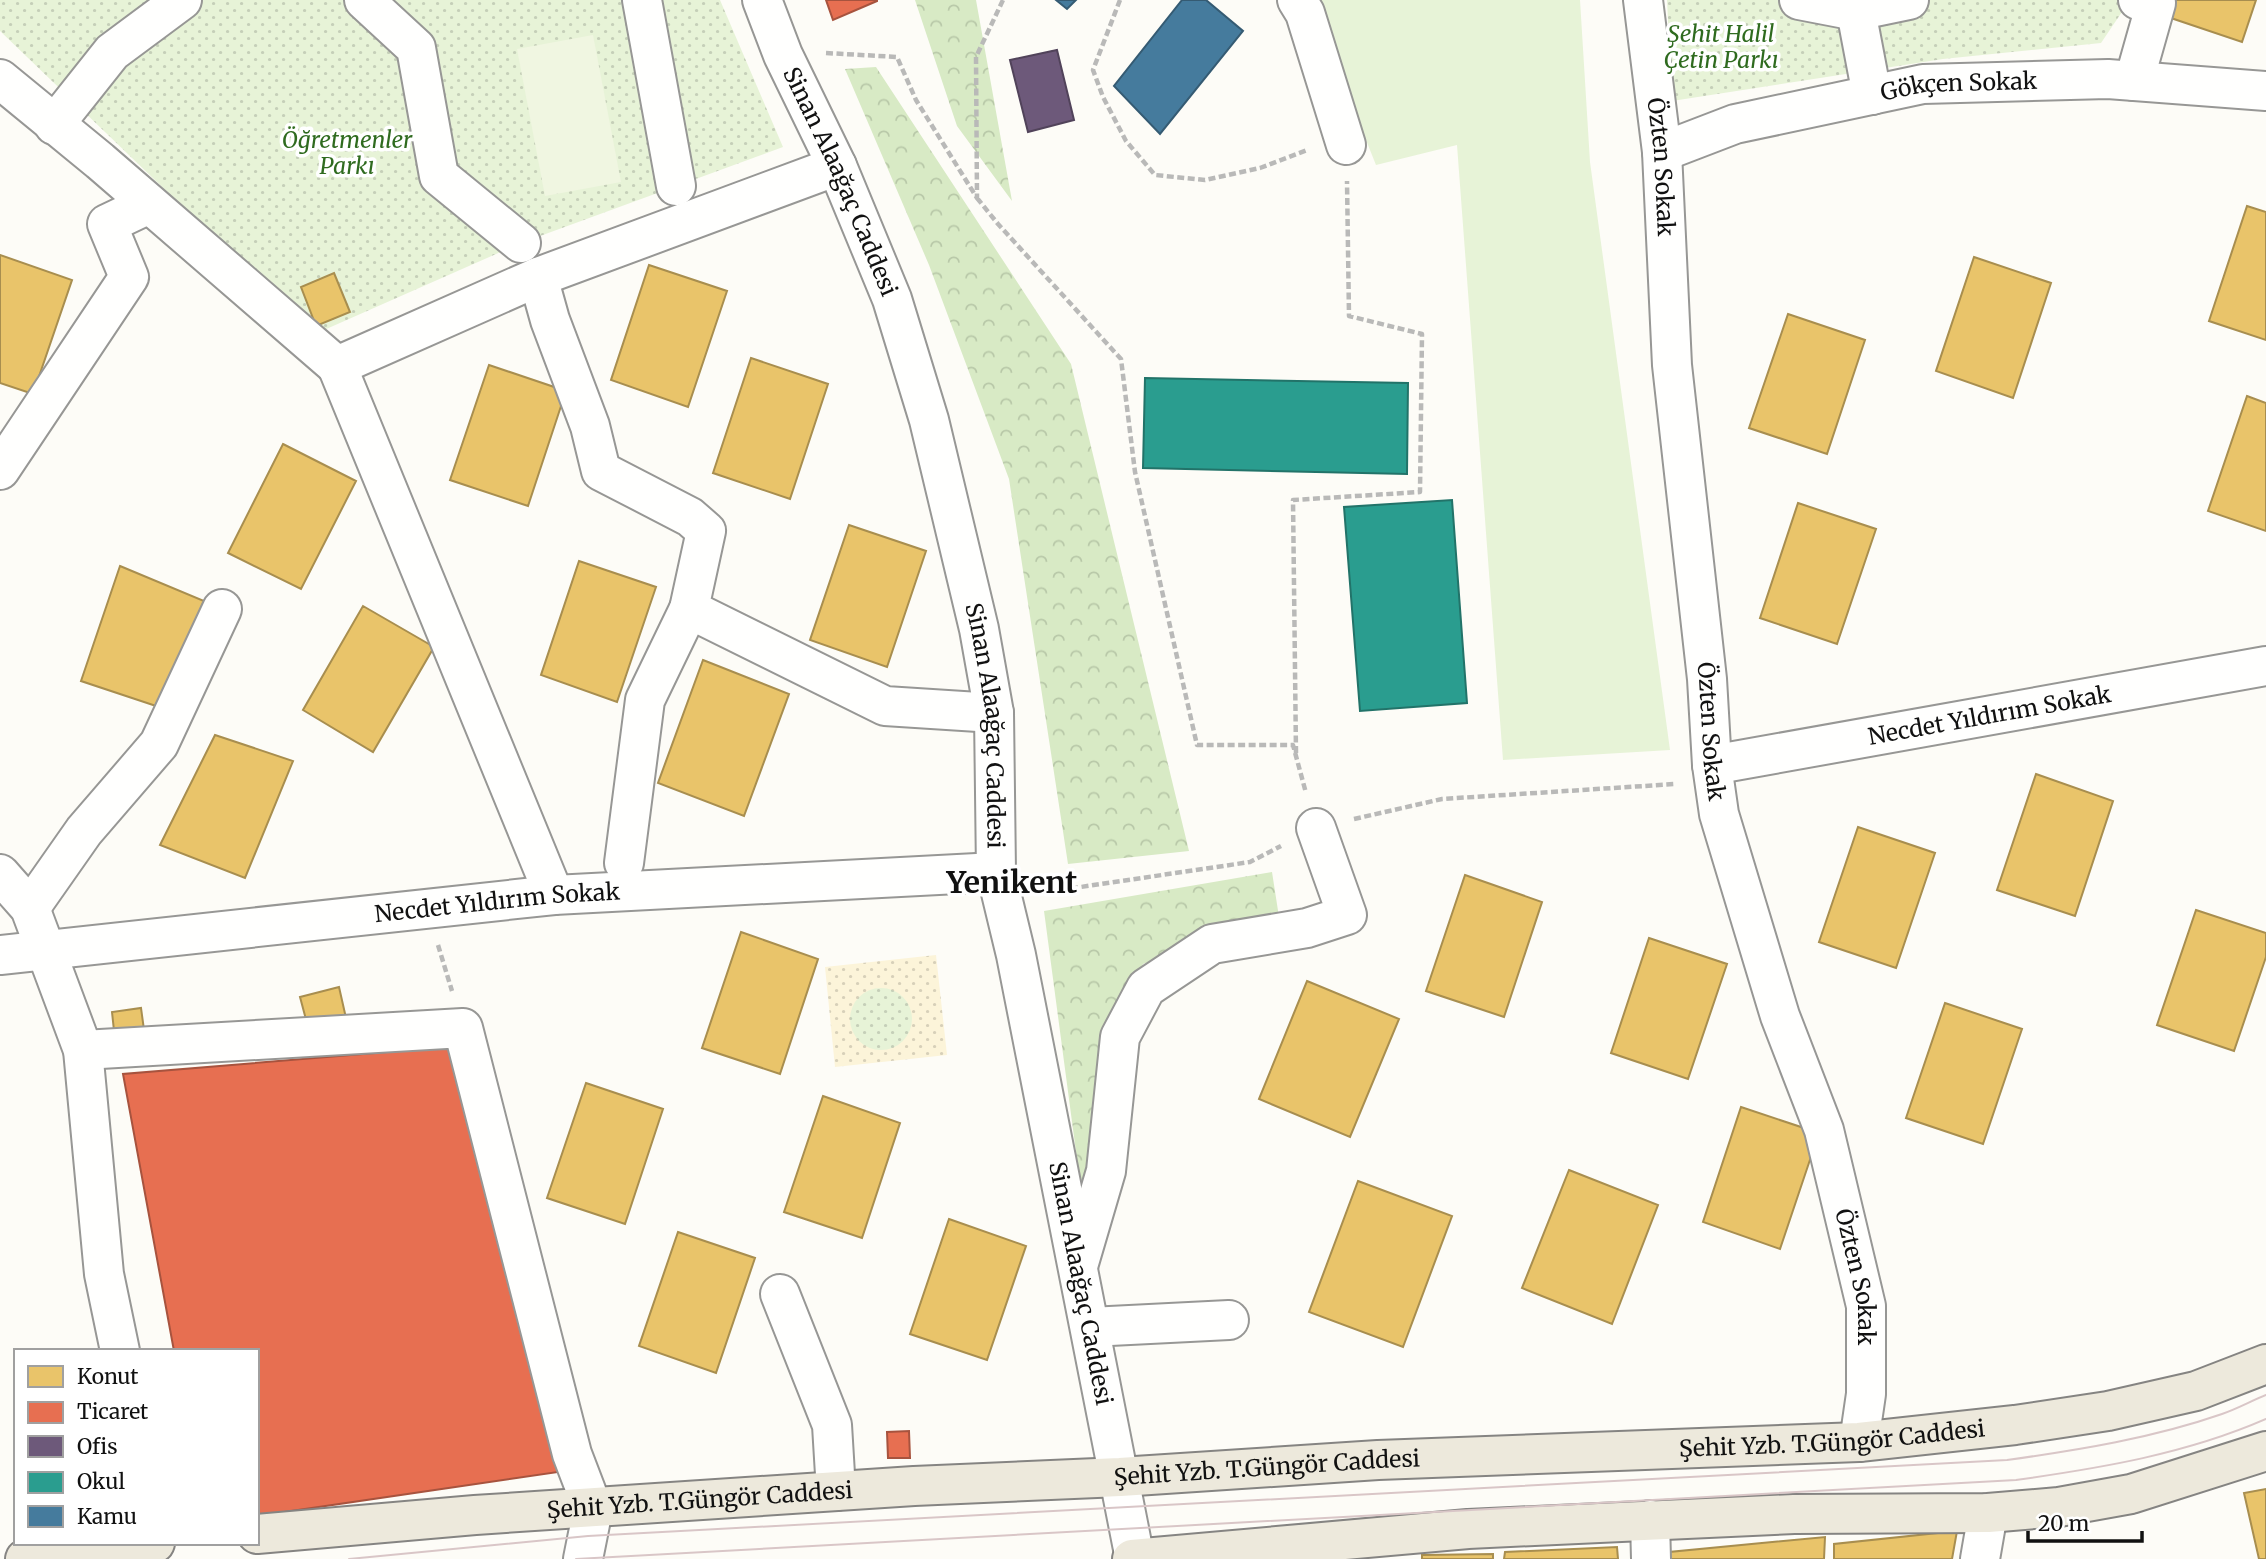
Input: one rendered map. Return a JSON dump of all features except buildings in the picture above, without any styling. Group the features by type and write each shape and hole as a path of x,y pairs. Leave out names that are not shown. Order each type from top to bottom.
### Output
{"main road":[{"name":"Şehit Yzb. T.Güngör Caddesi","path":"259,1534 475,1515 915,1486 1120,1478 1378,1460 1858,1442 2108,1411 2196,1391 2266,1364"},
{"path":"1133,1559 1366,1548 1468,1528 1794,1514 1988,1513 2059,1507 2131,1494 2266,1451"},
{"path":"25,1559 139,1545"}],"street":[{"path":"54,125 112,52 182,0"},
{"path":"364,0 416,48 439,176 521,243"},
{"path":"642,0 676,186"},
{"name":"Sinan Alaağaç Caddesi","path":"762,0 783,55 837,166 892,299 929,420 979,629 994,713 1000,886 1120,1478 1133,1559"},
{"path":"1297,0 1305,13 1346,145"},
{"name":"Özten Sokak","path":"1643,0 1662,152 1672,365 1707,679 1713,773 1719,814 1780,1016 1824,1130 1866,1306 1866,1394 1858,1442"},
{"path":"1799,0 1857,5 1909,0"},
{"path":"2134,81 2156,3 2138,0"},
{"path":"1857,5 1872,95"},
{"path":"0,79 100,161 337,366 554,895"},
{"name":"Gökçen Sokak","path":"1662,152 1735,124 1923,84 2108,79 2266,91"},
{"path":"337,366 538,277 837,166"},
{"path":"0,470 129,277 107,224 149,204"},
{"path":"538,277 550,320 590,426 601,471 690,517 706,531 689,609 645,700 624,863"},
{"path":"30,908 85,831 159,744 222,609"},
{"path":"689,609 885,706 994,713"},
{"name":"Necdet Yıldırım Sokak","path":"1713,773 1977,719 2266,667"},
{"path":"1078,1268 1106,1171 1120,1037 1146,988 1212,944 1307,928 1347,915 1316,828"},
{"path":"0,874 30,908 83,1050 104,1274 120,1349"},
{"name":"Necdet Yıldırım Sokak","path":"0,955 554,895 1000,886"},
{"path":"83,1050 463,1028 572,1454 593,1508 583,1559"},
{"path":"780,1294 832,1425 836,1492"},
{"path":"1090,1328 1229,1320"},
{"path":"1980,1559 1988,1513"},
{"path":"1650,1520 1651,1559"}],"path":[{"path":"977,198 976,57 1003,0"},
{"path":"1120,0 1093,70 1103,97 1126,141 1155,175 1205,180 1259,168 1309,149 1346,145 1349,316 1422,334 1420,492 1293,500 1296,753"},
{"path":"783,55 823,53 897,57 916,100 977,198 1121,359 1135,472 1197,745 1293,745 1316,828"},
{"path":"1442,799 1713,773"},
{"path":"1000,886 1250,862"},
{"path":"436,941 463,1028"}],"green space":[{"name":"Öğretmenler Parkı","path":"0,0 720,0 783,147 521,243 315,334 0,31"},
{"path":"915,0 976,0 1012,201 957,126"},
{"path":"1310,0 1580,0 1590,162 1670,750 1503,760 1457,145 1376,165"},
{"name":"Şehit Halil Çetin Parkı","path":"1667,0 2130,0 2101,43 1943,59 1672,101"},
{"path":"593,35 621,182 545,196 517,49"},
{"path":"876,67 1071,364 1189,851 1068,864 1009,479 929,265 845,69"},
{"path":"1272,872 1279,917 1143,964 1102,1079 1084,1212 1044,911"},
{"path":"875,988 887,988 903,997 910,1007 910,1031 903,1041 887,1050 875,1050 864,1045 855,1036 850,1025 850,1013 855,1002 864,993"}],"sand":[{"path":"936,955 947,1055 835,1067 825,967"}],"tram line":[{"path":"349,1559 588,1536 2007,1460 2169,1430 2228,1412 2266,1395"},
{"path":"576,1559 2016,1480 2111,1465 2174,1451 2266,1419"}],"district":[{"name":"Yenikent","path":"1012,883"}]}
